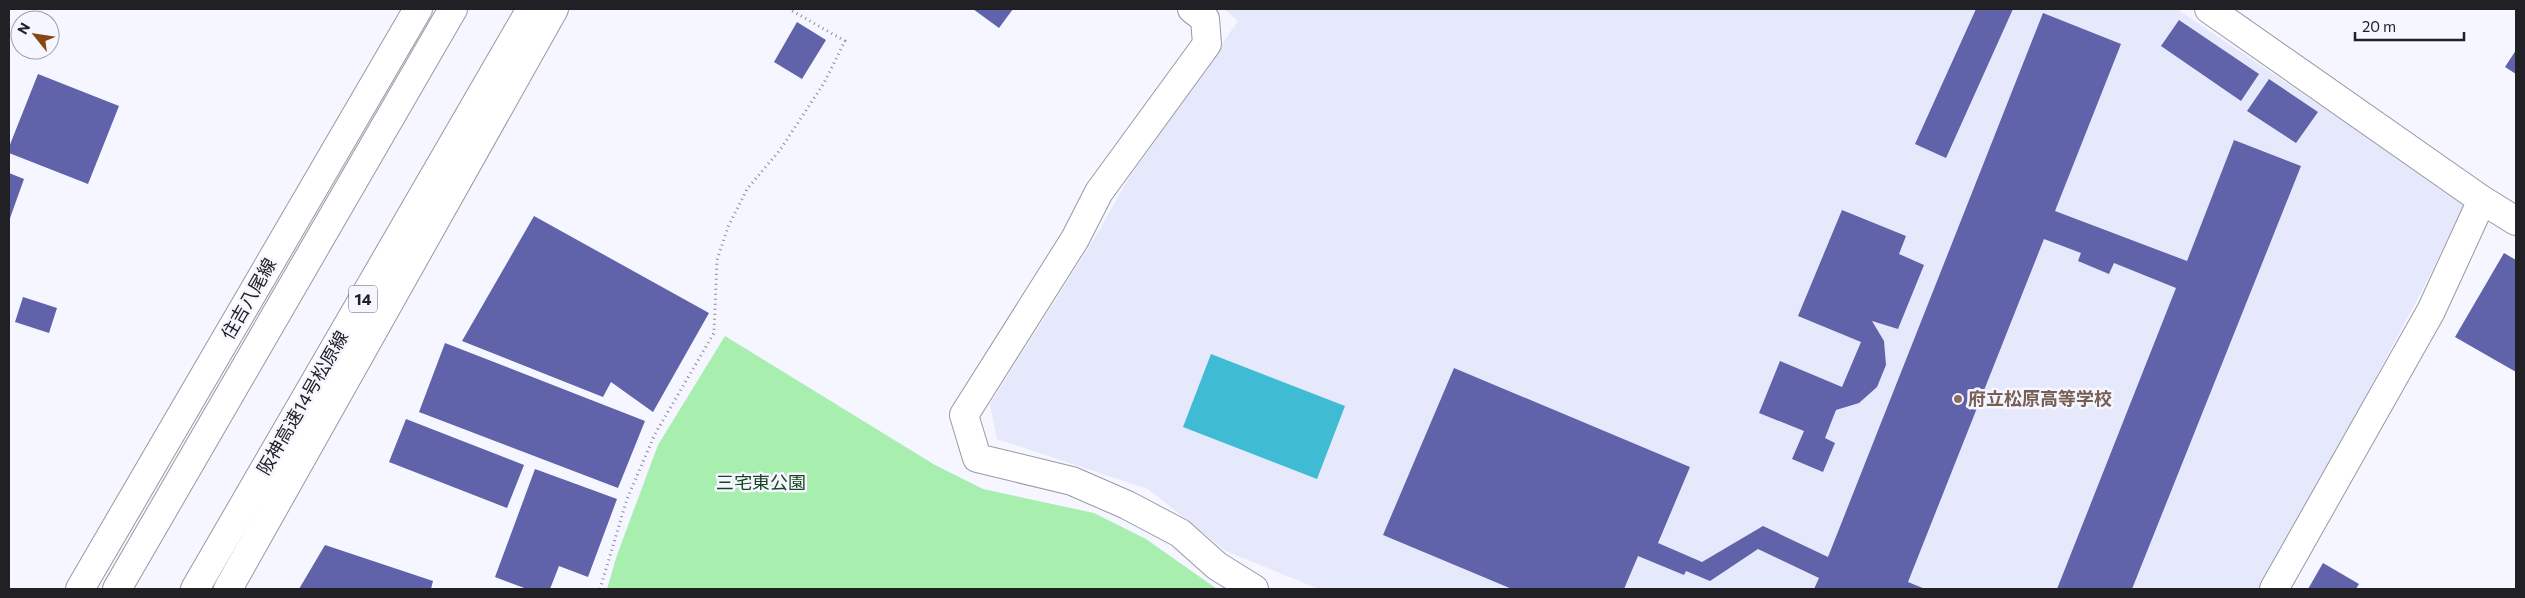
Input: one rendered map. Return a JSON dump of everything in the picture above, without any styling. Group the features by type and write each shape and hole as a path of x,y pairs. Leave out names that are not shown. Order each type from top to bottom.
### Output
{"main road":[{"name":"住吉八尾線","path":"80,589 418,9"},
{"path":"117,589 453,9"},
{"name":"阪神高速14号松原線","path":"195,589 531,9"},
{"path":"228,589 554,9"},
{"path":"1192,9 1205,19 1207,44 1099,192 1075,239 964,415 976,458 1072,481 1127,504 1180,533 1217,566 1254,589"},
{"path":"2209,9 2482,200 2516,221"},
{"path":"2274,589 2430,311 2482,200"}],"path":[{"path":"600,589 628,499 656,434 714,333 717,260 728,227 747,189 780,150 824,82 845,41 789,9"}],"shaded area":[{"path":"1224,9 2177,9 2465,203 2428,279 2335,454 2258,589 1319,589 1226,551 1148,489 997,439 990,404 1096,236 1128,179 1238,21"}],"green space":[{"name":"三宅東公園","path":"725,336 935,465 983,489 1094,513 1146,539 1217,589 607,589 617,555 658,445"}],"water":[{"path":"1211,354 1345,406 1317,479 1183,427"}],"building":[{"path":"973,9 1013,9 999,28"},
{"path":"1976,9 2013,9 1946,158 1915,144"},
{"path":"2043,13 2121,44 2055,211 2187,261 2234,140 2301,166 2132,589 2057,589 2176,288 2114,263 2109,274 2078,261 2081,253 2044,239 1908,582 1925,589 1814,589 1819,578 1758,549 1710,581 1686,571 1684,575 1638,556 1624,589 1512,589 1383,535 1454,368 1690,467 1658,543 1702,562 1763,526 1828,557"},
{"path":"2179,20 2259,74 2241,101 2161,46"},
{"path":"797,22 826,40 802,79 774,62"},
{"path":"2516,50 2516,74 2505,67"},
{"path":"38,74 119,106 88,184 9,153 9,147"},
{"path":"2269,79 2318,112 2296,143 2247,111"},
{"path":"9,173 24,179 9,221"},
{"path":"1842,210 1906,236 1899,254 1924,265 1898,329 1872,321 1884,341 1886,365 1877,387 1859,403 1836,410 1825,438 1835,443 1823,472 1792,459 1804,431 1759,413 1780,361 1842,387 1861,342 1798,316"},
{"path":"534,216 709,313 653,412 611,382 603,397 462,341"},
{"path":"2504,253 2516,260 2516,372 2455,337"},
{"path":"23,297 57,308 49,333 15,322"},
{"path":"445,343 645,421 618,488 419,412"},
{"path":"406,419 524,465 507,508 389,462"},
{"path":"535,469 617,499 588,577 559,566 550,589 527,589 495,577"},
{"path":"325,545 433,581 431,589 299,589"},
{"path":"2323,563 2359,584 2356,589 2308,589"}],"place":[{"name":"府立松原高等学校","path":"1958,399"}]}
